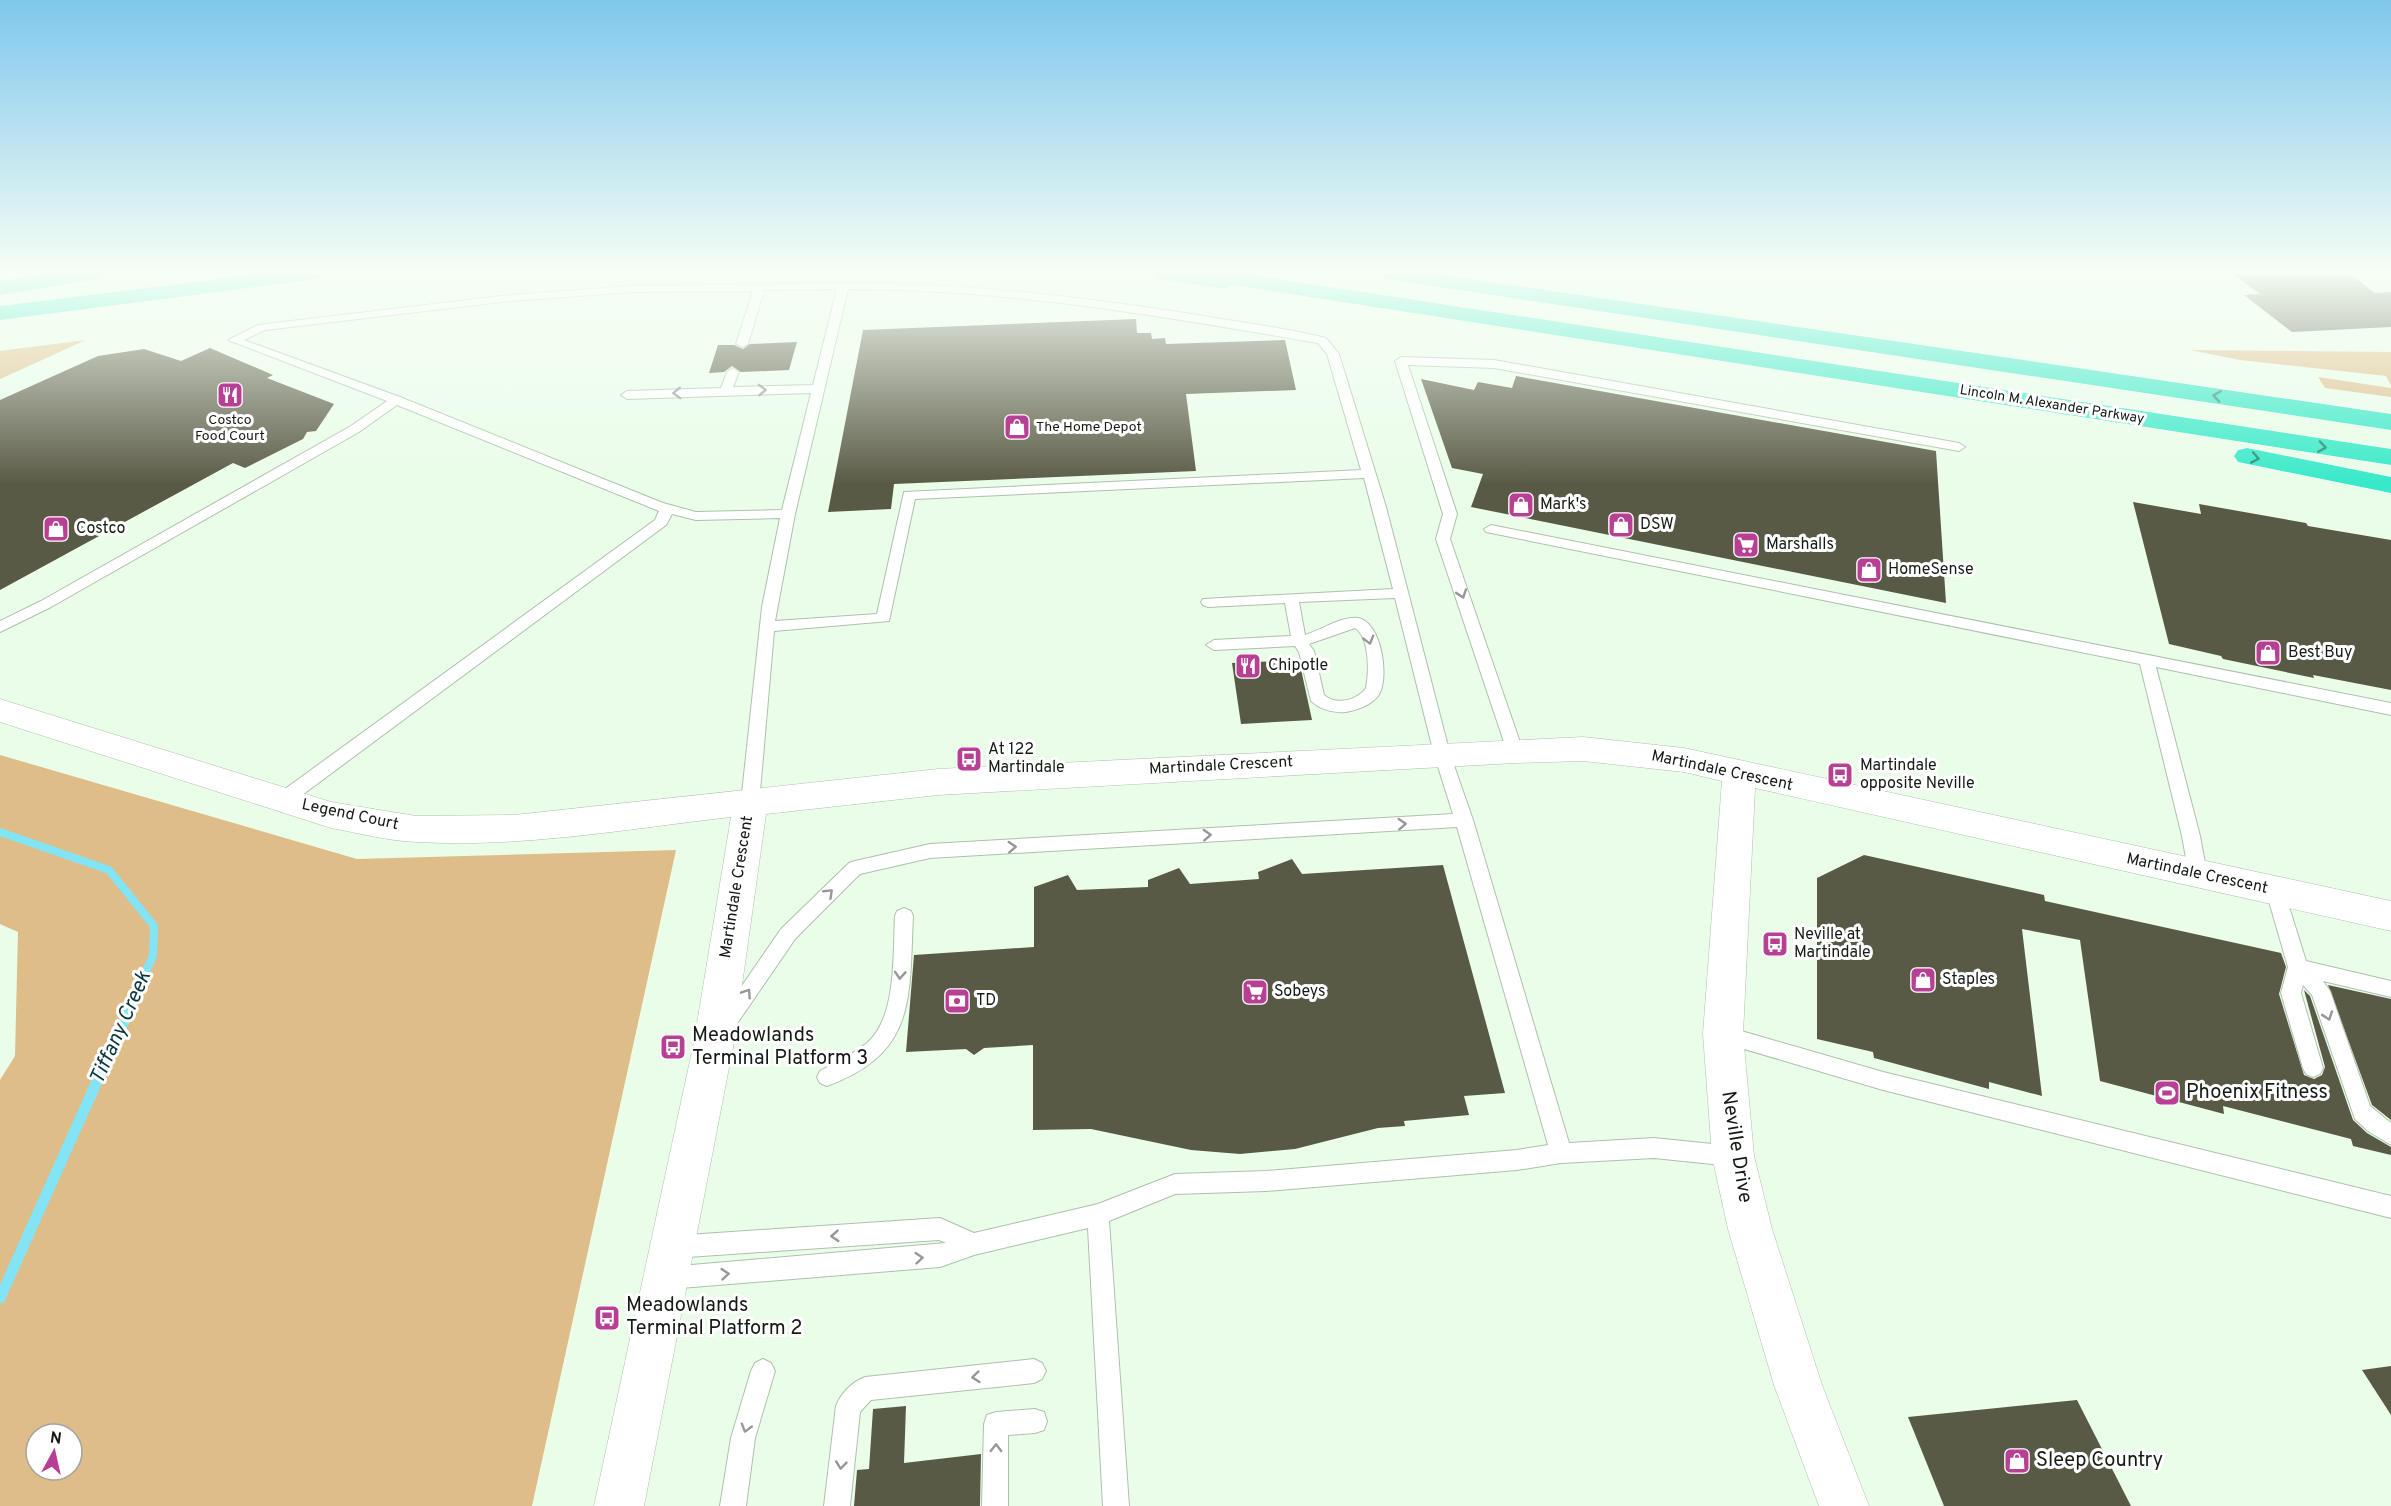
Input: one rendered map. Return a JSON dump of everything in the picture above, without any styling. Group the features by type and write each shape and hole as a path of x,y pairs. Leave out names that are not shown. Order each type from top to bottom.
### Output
{"highway":[{"name":"Lincoln M. Alexander Parkway","path":"1646,344 2391,457"},
{"name":"Lincoln M. Alexander Parkway","path":"1865,344 2391,422"},
{"path":"1932,388 2017,414 2391,485"},
{"path":"2275,405 2332,405 2391,412"}],"street":[{"name":"Legend Court","path":"0,710 331,814 416,829 514,828 750,803"},
{"name":"Martindale Crescent","path":"619,1506 714,1042 750,803 938,782 1442,754 1583,749 1684,760 2391,916"},
{"name":"Neville Drive","path":"1739,773 1723,1035 1733,1156 1750,1229 1798,1385 1844,1506"}],"lane":[{"path":"246,344 396,400 667,509 696,516 788,514"},
{"path":"750,803 769,607 788,514 829,344"},
{"path":"1325,344 1333,354 1369,474 1442,754 1464,820 1561,1154"},
{"path":"1515,751 1443,538 1450,514 1401,361 1494,364 1959,447"},
{"path":"726,391 733,372"},
{"path":"627,395 818,388"},
{"path":"0,627 46,604 337,440 396,400"},
{"path":"768,626 884,618 909,495 1369,474"},
{"path":"284,799 652,529 661,522 667,509"},
{"path":"1491,529 2391,709"},
{"path":"1208,602 1400,593"},
{"path":"1214,645 1299,640 1324,635 1335,627 1357,623 1364,627 1369,635 1376,674 1376,685 1372,693 1348,706 1321,702 1317,697 1306,651 1299,640 1291,598"},
{"path":"2146,659 2191,836 2198,874"},
{"path":"714,1042 788,934 855,868 930,852 1464,820"},
{"path":"2275,891 2298,967 2320,991 2362,1112 2391,1135"},
{"path":"827,1077 878,1047 891,1027 897,1008 904,916"},
{"path":"2298,967 2391,989"},
{"path":"2298,967 2291,993 2313,1068"},
{"path":"1723,1035 1883,1081 2391,1207"},
{"path":"670,1263 940,1256 974,1244 1098,1215 1175,1184 1266,1181 1517,1160 1561,1154 1654,1148 1733,1156"},
{"path":"1098,1215 1116,1506"},
{"path":"670,1263 940,1229 974,1244"},
{"path":"733,1506 743,1438 763,1371"},
{"path":"837,1506 848,1406 865,1389 1034,1371"},
{"path":"995,1506 996,1424 1035,1420"}],"shaded area":[{"path":"53,344 77,344 0,379 0,351"},
{"path":"2190,350 2391,352 2391,385 2386,376 2240,360"},
{"path":"2318,377 2391,388 2391,397 2325,388"},
{"path":"0,755 357,859 676,850 532,1506 0,1506 0,1080 15,1056 18,932 0,924"}],"building":[{"path":"750,344 796,344 789,370 741,372 732,366 724,372 709,373 718,345 734,345 743,349"},
{"name":"The Home Depot","path":"860,344 1286,344 1296,390 1186,394 1196,471 894,484 891,509 828,512"},
{"name":"Costco","path":"210,348 273,375 267,378 334,404 316,431 307,432 303,439 245,468 233,463 0,590 0,400 98,356 144,349 181,361"},
{"path":"1516,376 1936,451 1946,603 1471,507 1483,474 1452,468 1421,379 1474,390 1478,382 1512,388"},
{"path":"2133,502 2201,514 2199,504 2391,540 2391,690 2313,675 2314,678 2223,659 2221,656 2169,644"},
{"path":"1299,660 1312,720 1241,724 1232,663"},
{"path":"1864,855 2044,895 2045,901 2281,953 2286,967 2279,994 2304,1075 2314,1079 2322,1075 2325,1067 2304,990 2310,996 2353,1120 2367,1133 2391,1147 2391,1155 2353,1146 2351,1139 2223,1106 2224,1114 2100,1081 2080,940 2022,929 2042,1096 1989,1082 1989,1089 1874,1058 1873,1052 1817,1039 1817,878"},
{"name":"Sobeys","path":"1292,859 1302,874 1443,865 1505,1093 1464,1096 1469,1115 1404,1121 1405,1126 1378,1128 1295,1149 1240,1154 1191,1150 1091,1129 1033,1130 1033,1045 984,1048 974,1055 966,1049 906,1052 914,955 1034,947 1034,887 1068,875 1077,890 1148,887 1148,880 1179,868 1190,884 1259,879 1258,872"},
{"path":"2328,985 2391,999 2391,1120 2372,1105"},
{"path":"2391,1366 2391,1415 2362,1370"},
{"name":"Sleep Country","path":"2077,1400 2131,1506 1944,1506 1908,1417"},
{"path":"906,1406 904,1463 981,1454 980,1506 854,1506 857,1470 869,1469 873,1409"}],"waterway":[{"name":"Tiffany Creek","path":"0,832 109,870 154,926 153,956 144,975"},
{"name":"Tiffany Creek","path":"0,1298 145,974"}],"place":[{"name":"Costco Food Court","path":"230,395"},
{"name":"The Home Depot","path":"1017,427"},
{"name":"Mark's","path":"1521,505"},
{"name":"DSW","path":"1621,525"},
{"name":"Costco","path":"56,529"},
{"name":"Marshalls","path":"1746,545"},
{"name":"HomeSense","path":"1869,570"},
{"name":"Best Buy","path":"2268,653"},
{"name":"Chipotle","path":"1248,666"},
{"name":"At 122 Martindale","path":"969,759"},
{"name":"Martindale opposite Neville","path":"1840,775"},
{"name":"Neville at Martindale","path":"1775,944"},
{"name":"Staples","path":"1923,980"},
{"name":"Sobeys","path":"1255,992"},
{"name":"TD","path":"957,1001"},
{"name":"Meadowlands Terminal Platform 3","path":"673,1047"},
{"name":"Phoenix Fitness","path":"2167,1093"},
{"name":"Meadowlands Terminal Platform 2","path":"607,1318"},
{"name":"Sleep Country","path":"2017,1461"}]}
